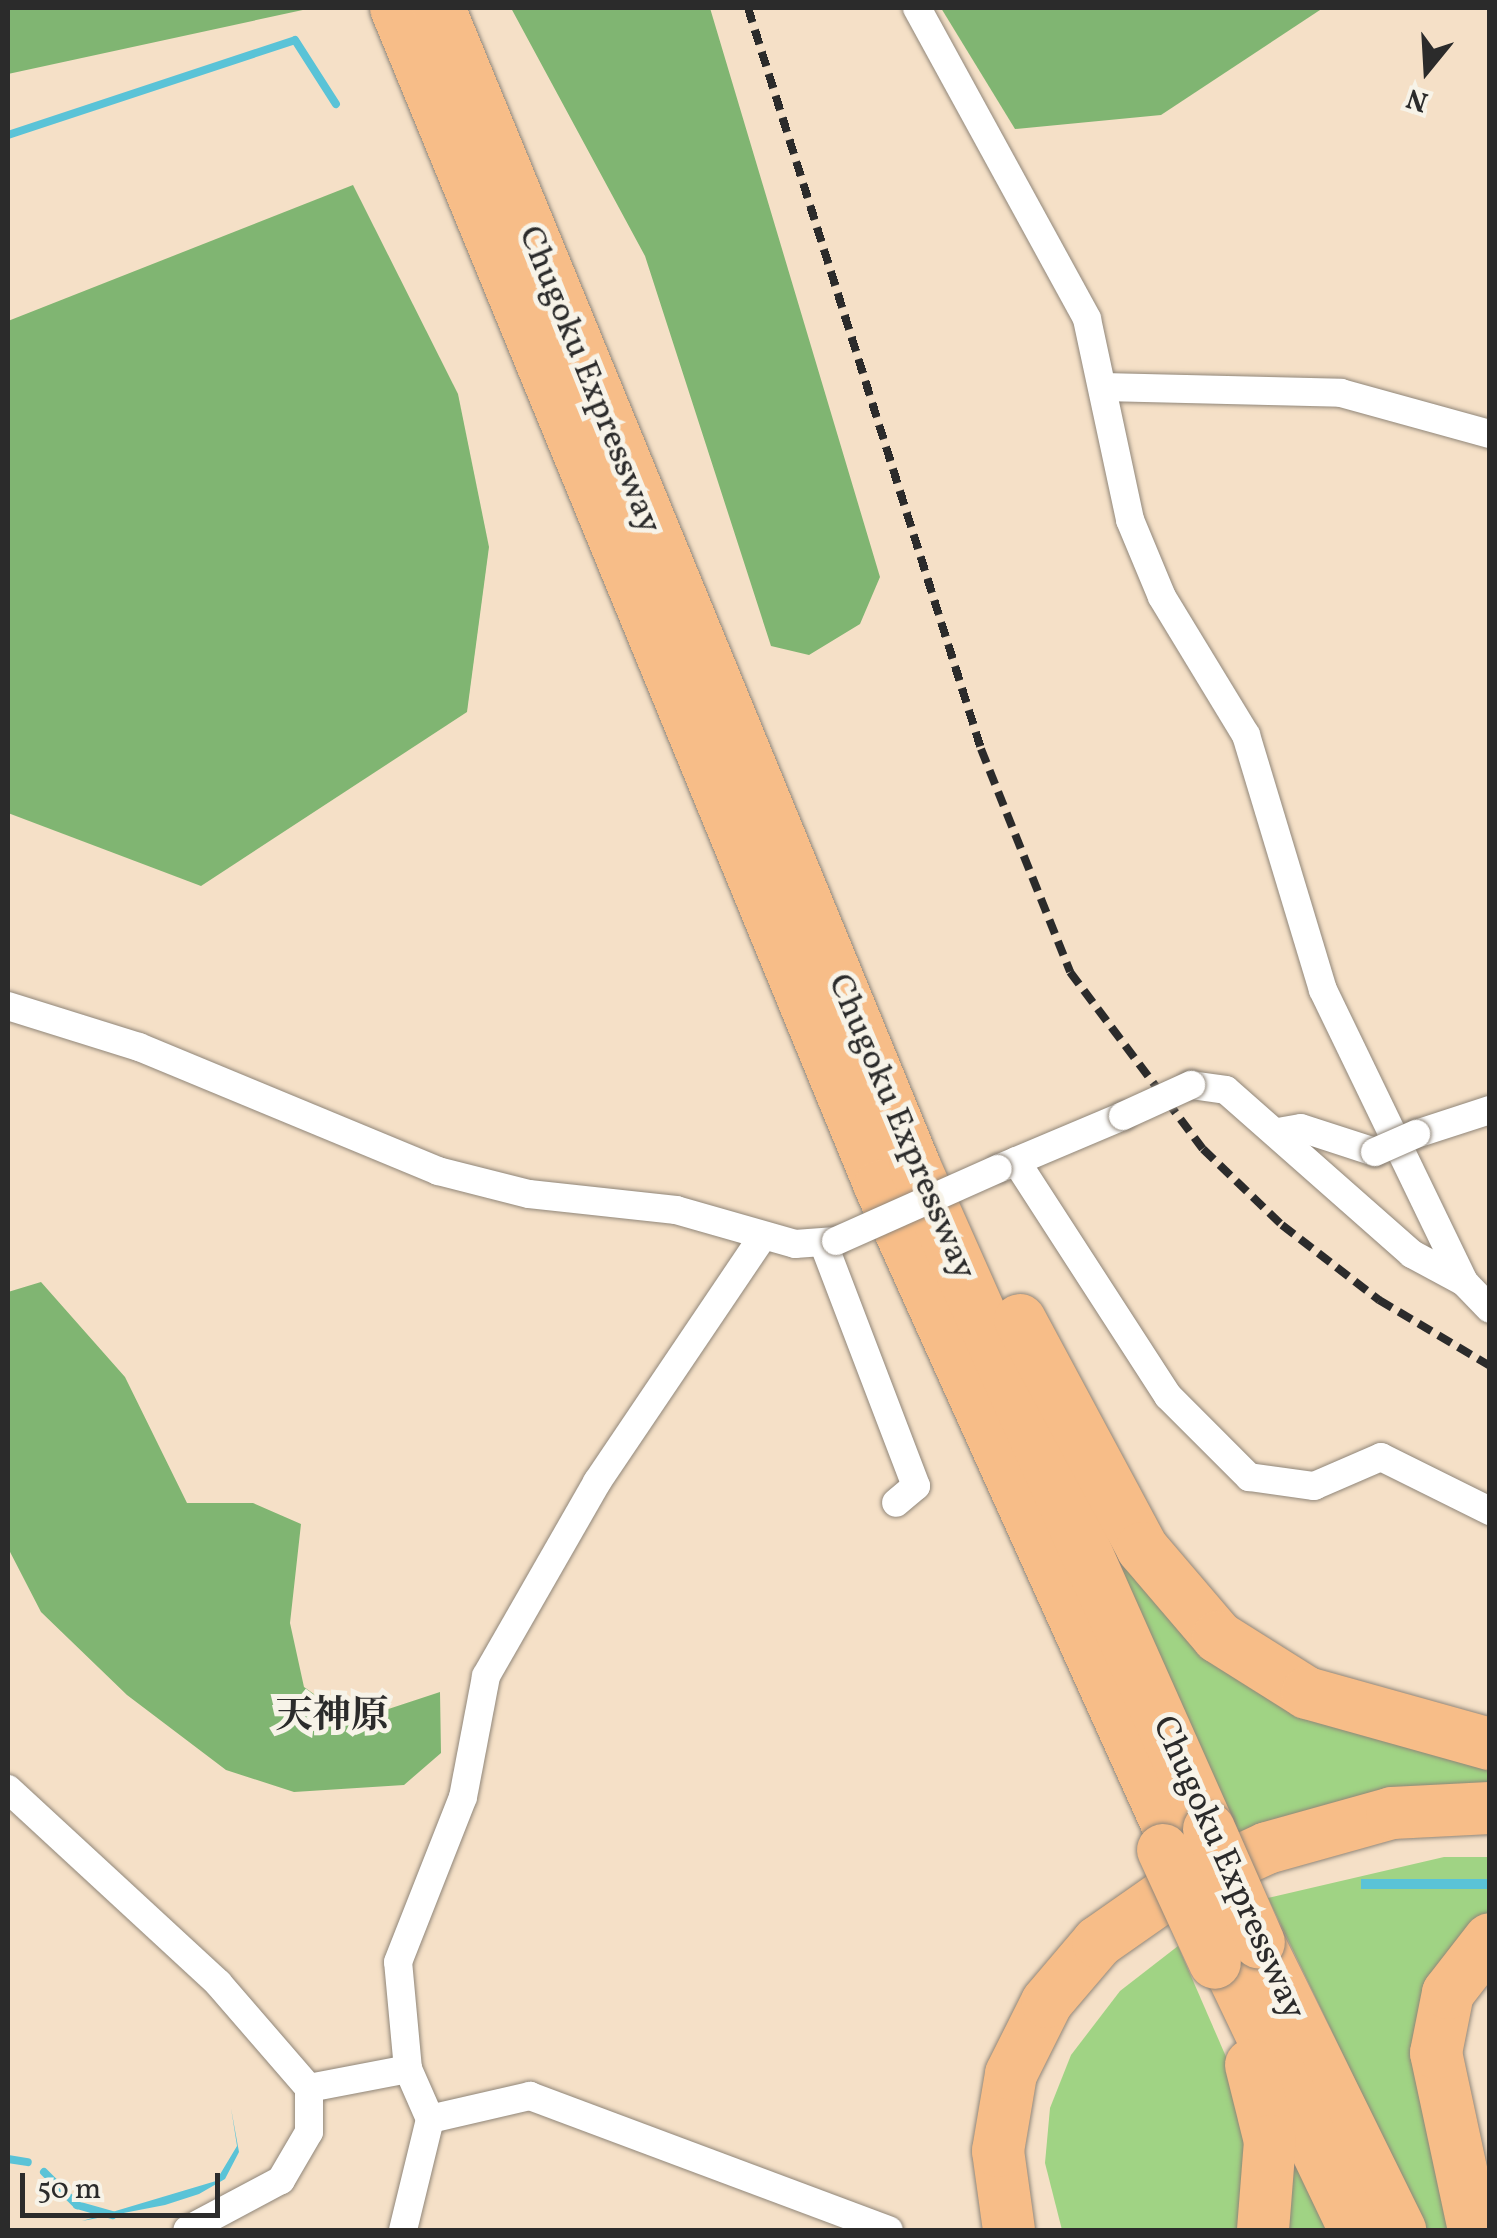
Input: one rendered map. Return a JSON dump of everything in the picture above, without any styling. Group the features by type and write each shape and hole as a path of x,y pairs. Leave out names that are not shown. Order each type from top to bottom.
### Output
{"highway":[{"name":"Chugoku Expressway","path":"396,8 615,553 1010,1480 1182,1841 1355,2230"},
{"name":"Chugoku Expressway","path":"440,8 809,909 1182,1841"},
{"path":"809,909 1119,1512 1166,1583 1218,1636 1308,1694 1490,1744"},
{"path":"1009,2230 998,2151 1012,2074 1047,2002 1098,1942 1165,1895 1281,1843 1392,1814 1490,1808"},
{"path":"1042,2230 1028,2156 1039,2086 1072,2022 1122,1965 1186,1920 1266,1882 1367,1852 1490,1840"},
{"path":"1474,2230 1436,2053 1448,1993 1490,1939"},
{"name":"Chugoku Expressway","path":"1233,1955 1400,2230"},
{"path":"1233,1955 1270,2140 1263,2230"}],"street":[{"path":"917,8 1058,256 1103,387 1130,520 1162,597 1246,736 1300,933 1464,1282"},
{"path":"1103,387 1341,393 1490,434"},
{"path":"8,1006 139,1046 325,1131 438,1171 528,1194 676,1210 762,1238 830,1243 1191,1085 1226,1090 1412,1254 1464,1282 1490,1308"},
{"path":"1278,1132 1300,1128 1376,1152 1416,1134 1490,1110"},
{"path":"1007,1165 1168,1396 1248,1478 1314,1486 1380,1458 1490,1511"},
{"path":"403,2230 430,2120 408,2070 398,1962 463,1797 486,1676 597,1482 762,1238"},
{"path":"830,1243 916,1486 896,1503"},
{"path":"8,1789 218,1983 309,2088 310,2132 281,2180 187,2230"},
{"path":"309,2088 408,2070"},
{"path":"430,2120 530,2096 852,2224 889,2230"}],"green space":[{"path":"8,8 312,8 8,74"},
{"path":"511,8 710,8 880,577 860,624 809,655 771,646 645,256"},
{"path":"941,8 1323,8 1161,115 1015,129"},
{"path":"353,185 458,394 489,547 467,712 201,886 8,813 8,321"},
{"path":"41,1282 125,1377 187,1503 253,1503 301,1524 290,1623 304,1687 352,1721 440,1692 441,1753 404,1785 294,1792 226,1770 127,1695 41,1612 8,1548 8,1292"},
{"path":"1093,1516 1158,1592 1489,1759 1489,1798 1242,1843"},
{"path":"1444,1857 1489,1857 1489,1920 1451,1952 1461,2230 1427,2230 1268,1898"},
{"path":"1178,1946 1243,2096 1249,2230 1062,2230 1045,2163 1050,2108 1071,2055 1120,1991"},
{"path":"1286,2135 1334,2230 1284,2230"}],"water":[{"path":"1361,1879 1489,1879 1489,1889 1361,1889"},
{"path":"231,2108 239,2152 225,2179 199,2194 165,2205 82,2221 216,2181 237,2146"}],"waterway":[{"path":"8,135 295,40 336,104"},
{"path":"8,2159 28,2162"},
{"path":"44,2172 77,2205 113,2215"}],"railway":[{"path":"748,8 981,749 1070,972 1203,1149 1282,1225 1379,1300 1490,1366"}],"district":[{"name":"天神原","path":"332,1718"}]}
